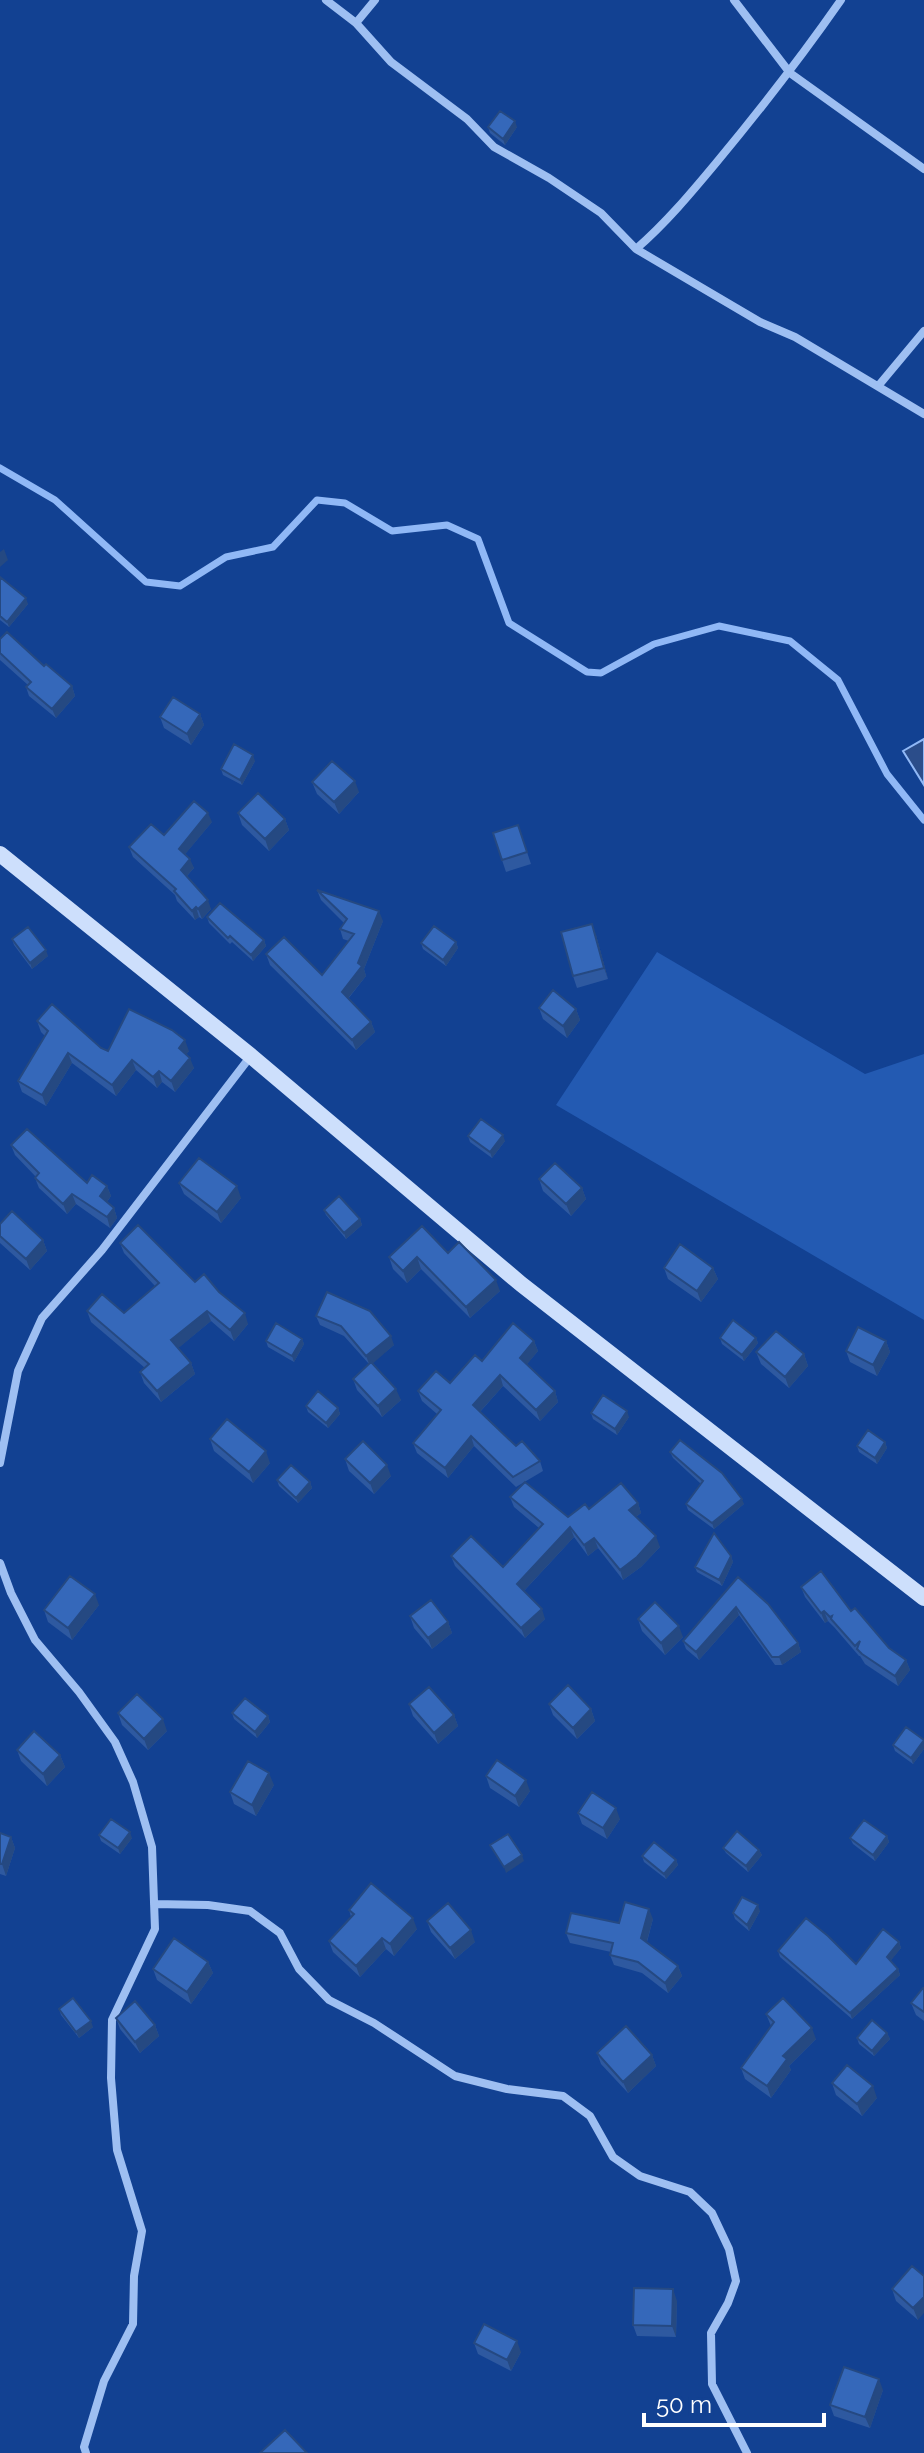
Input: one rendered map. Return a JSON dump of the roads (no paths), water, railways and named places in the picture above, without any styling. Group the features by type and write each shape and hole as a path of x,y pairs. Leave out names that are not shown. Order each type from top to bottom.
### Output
{"main road":[{"path":"0,854 251,1056 533,1293 924,1598"}],"street":[{"path":"326,0 356,23 391,62 467,119 494,147 549,178 601,213 636,249 760,322 795,337 879,385 924,414"},
{"path":"356,23 375,0"},
{"path":"734,0 790,73 924,169"},
{"path":"636,249 664,224 790,73 841,0"},
{"path":"879,385 924,331"},
{"path":"0,1463 18,1371 42,1318 102,1250 251,1056"},
{"path":"0,1563 11,1593 35,1640 79,1692 115,1742 133,1782 152,1847 155,1929 112,2020 111,2078 117,2150 142,2231 134,2276 133,2324 104,2381 84,2447 86,2453"},
{"path":"154,1904 208,1905 250,1911 280,1933 299,1969 329,2000 374,2023 455,2076 507,2089 563,2096 590,2116 613,2157 640,2176 690,2192 712,2213 729,2249 736,2281 711,2333 712,2384 747,2453"}],"waterway":[{"path":"0,468 55,500 146,582 180,586 226,557 273,547 317,500 345,503 392,531 447,525 478,539 509,623 587,672 601,673 654,644 719,626 790,641 838,680 887,774 924,820"}]}
